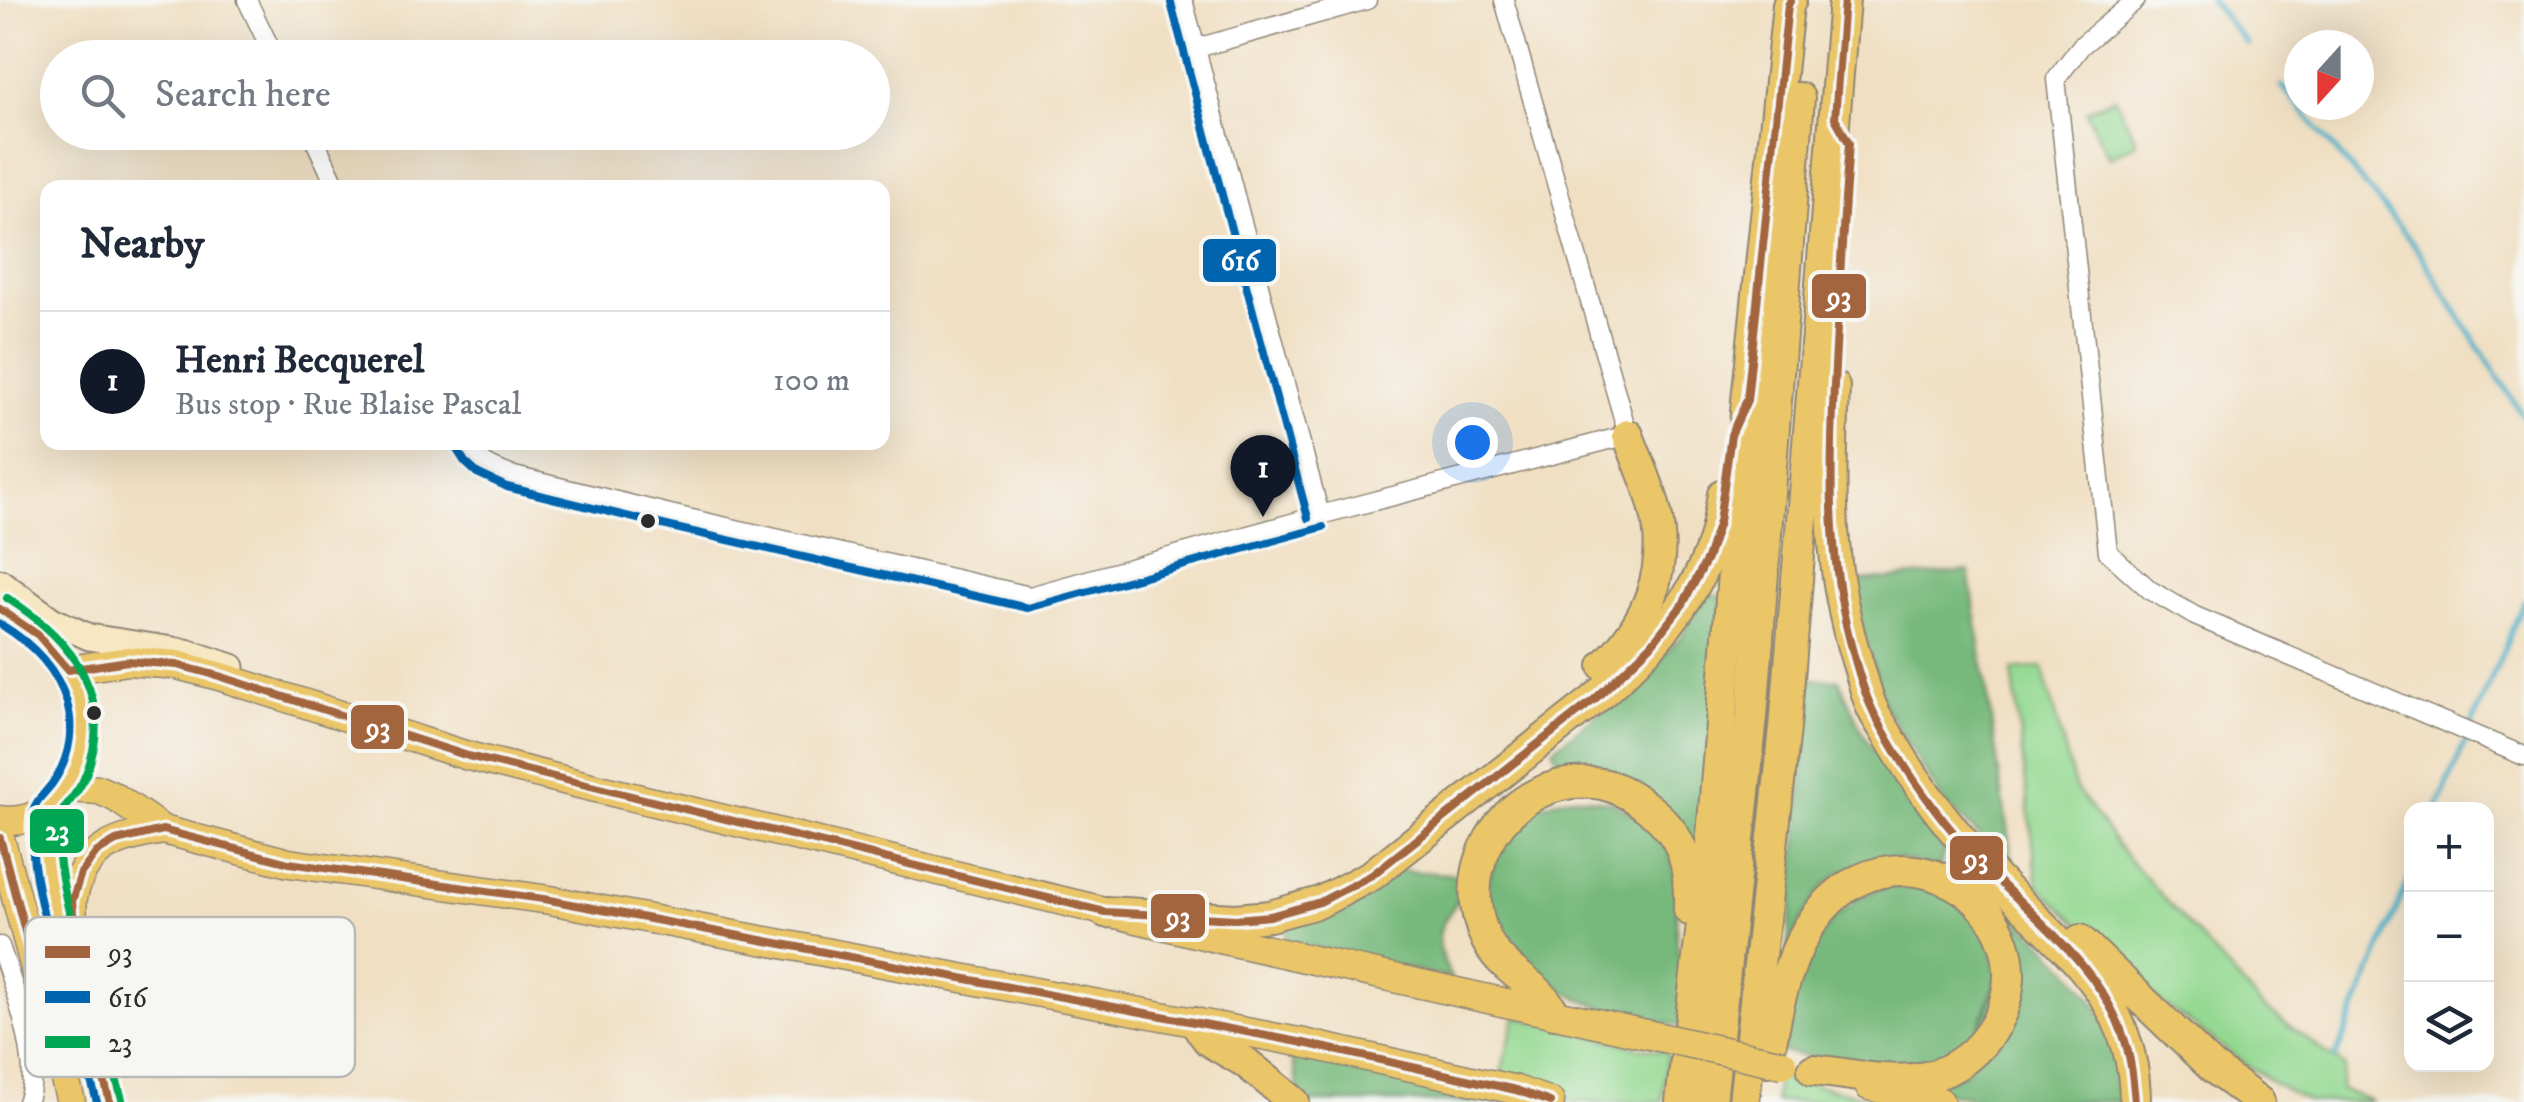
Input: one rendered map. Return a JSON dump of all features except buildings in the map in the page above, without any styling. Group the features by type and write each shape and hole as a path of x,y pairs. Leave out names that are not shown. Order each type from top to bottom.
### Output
{"highway":[{"path":"1680,1102 1712,848 1747,400 1791,0"},
{"path":"1711,1102 1752,717 1806,0"},
{"path":"1745,1094 1787,710 1844,0"},
{"path":"1835,118 1849,143 1830,487 1833,552 1847,631 1872,709 1913,778 1994,876 2077,958 2113,1008 2130,1050 2136,1100"},
{"path":"1105,912 1236,919 1270,916 1320,902 1372,875 1595,699 1668,628 1698,577 1716,534 1731,434 1747,400"},
{"path":"1595,699 1599,672 1633,633 1648,608 1659,560 1656,510 1628,436"},
{"path":"1555,1013 1538,991 1511,972 1488,944 1475,902 1481,854 1500,822 1531,796 1562,784 1596,782 1632,795 1661,818 1681,844 1690,878 1688,928 1700,944"},
{"path":"1745,1094 1767,1064 1782,992 1794,957 1808,930 1837,893 1870,875 1901,868 1923,871 1943,878 1976,900 1989,915 2008,962 2009,978 2002,1012 1982,1045 1960,1064 1913,1080 1798,1067"},
{"path":"1994,876 2018,884 2212,1067 2259,1102"},
{"path":"1195,1023 1209,1041 1245,1062 1294,1102"}],"main road":[{"path":"0,582 52,620 89,637 186,652 260,676 328,711"},
{"path":"0,609 44,638 68,670 84,714 84,744 67,788 45,811 28,819 0,820"},
{"path":"68,670 128,661 177,665 468,756 1228,942 1798,1067 1940,1102"},
{"path":"67,788 98,790 163,830 289,863 550,900 1299,1042 1516,1090 1550,1102"},
{"path":"45,811 44,834 57,917"},
{"path":"73,917 72,901 81,873 97,852 116,840 163,830"},
{"path":"0,838 25,931"},
{"path":"64,1077 71,1102"},
{"path":"103,1077 110,1102"}],"street":[{"path":"247,0 266,40"},
{"path":"1182,0 1320,515"},
{"path":"1197,48 1367,0"},
{"path":"472,450 492,468 510,475 1030,596 1320,515 1628,436 1504,0"},
{"path":"2136,0 2081,46 2056,79 2108,552 2150,590 2195,616 2524,756"},
{"path":"319,150 333,180"},
{"path":"0,946 25,1035"},
{"path":"26,1102 33,1077"}],"green space":[{"path":"2115,97 2137,143 2109,157 2086,111"},
{"path":"1969,571 2013,867 1944,803 1885,707 1849,582"},
{"path":"1706,593 1723,596 1701,840 1690,840 1563,771 1553,749 1640,681 1683,634"},
{"path":"2042,667 2075,787 2123,853 2261,1005 2345,1067 2340,1089 2373,1102 2309,1102 2271,1082 2159,1001 2038,885 2012,670"},
{"path":"1811,679 1839,680 1863,734 1907,803 1945,848 1940,867 1885,858 1843,871 1818,893 1787,956"},
{"path":"1574,796 1611,802 1640,819 1669,850 1677,885 1676,934 1684,996 1681,1026 1622,1014 1583,1000 1530,970 1500,937 1488,899 1495,860 1505,841 1535,810"},
{"path":"1395,870 1460,875 1461,897 1445,919 1439,936 1451,979 1286,941 1287,925"},
{"path":"1883,887 1921,887 1952,899 1978,920 1992,948 1998,977 1974,1039 1924,1067 1870,1068 1783,1052 1791,998 1817,941 1832,920 1858,898"},
{"path":"2009,909 2056,955 2097,1007 2118,1053 2124,1102 1989,1102 1923,1087 1966,1072 2012,939"},
{"path":"1515,1017 1668,1052 1662,1102 1574,1102 1501,1074"},
{"path":"1291,1055 1507,1102 1307,1102 1299,1092"},
{"path":"1777,1077 1891,1102 1775,1102"}],"waterway":[{"path":"2210,0 2247,44"},
{"path":"2282,86 2413,243 2524,418"},
{"path":"2471,727 2524,601"},
{"path":"2440,802 2467,737"},
{"path":"2335,1058 2404,891"}],"transit line":[{"name":"93","path":"0,609 38,635 68,670 128,661 177,665 468,756 1105,912 1236,919 1270,916 1320,902 1372,875 1595,699 1651,645 1683,604 1707,559 1719,522 1731,435 1747,400 1791,0"},
{"name":"93","path":"1844,0 1835,118 1849,143 1832,482 1834,546 1852,650 1874,713 1935,809 1979,861 2061,941 2097,985 2126,1043 2135,1102"},
{"name":"616","path":"1171,3 1308,518"},
{"name":"616","path":"457,450 477,473 507,487 1028,608 1323,527"},
{"name":"23","path":"7,598 52,633 70,653 84,675 92,699 96,725 93,752 83,781 57,825 71,917"},
{"name":"616","path":"0,624 22,639 49,667 69,712 68,750 57,776 34,809 32,847 44,917"},
{"name":"93","path":"73,917 72,901 81,873 97,852 116,841 163,830 289,863 550,900 1299,1042 1516,1090 1550,1102"},
{"name":"93","path":"0,838 25,931"},
{"name":"616","path":"90,1077 97,1102"},
{"name":"93","path":"103,1077 110,1102"},
{"name":"23","path":"116,1077 122,1099"}],"place":[{"name":"Henri Becquerel","path":"1263,517"}]}
